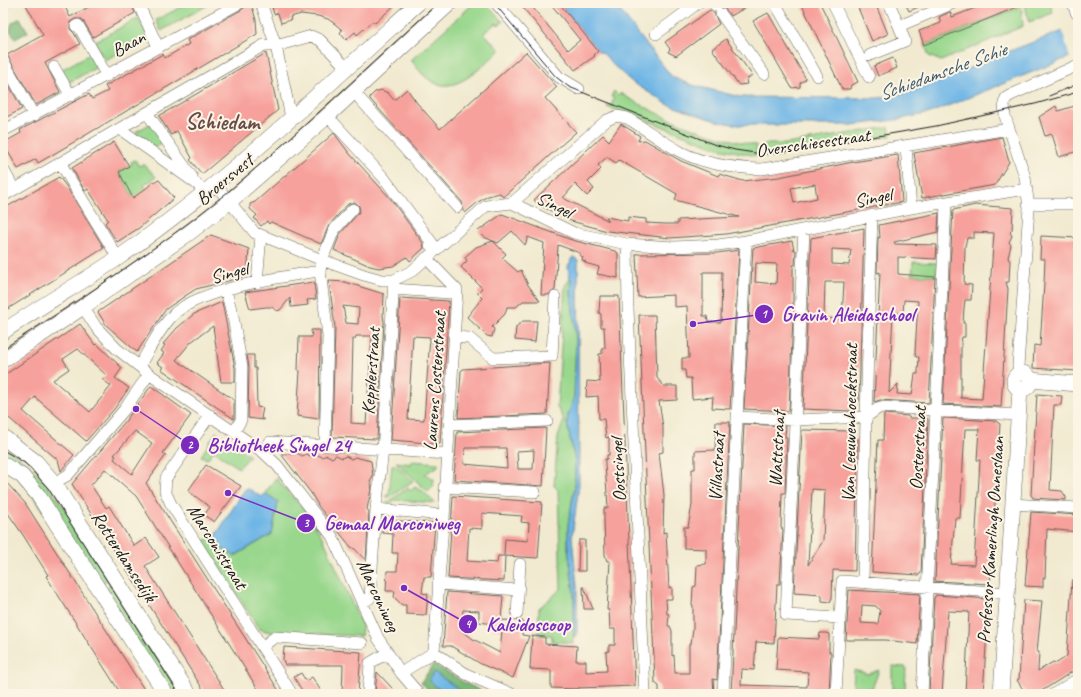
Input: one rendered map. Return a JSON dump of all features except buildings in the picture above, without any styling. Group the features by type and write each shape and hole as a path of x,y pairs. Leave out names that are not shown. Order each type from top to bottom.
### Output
{"main road":[{"name":"Broersvest","path":"3,332 118,258 309,103 418,3"},
{"name":"Broersvest","path":"3,360 189,233 229,202 323,120 450,3"},
{"path":"1075,3 1078,12"},
{"path":"1023,381 1078,384"},
{"name":"Professor Kamerlingh Onneslaan","path":"1001,694 1018,415 1023,381"},
{"name":"Rotterdamsedijk","path":"3,437 9,446 36,462 54,483 189,694"},
{"name":"Rotterdamsedijk","path":"3,464 22,476 38,495 166,694"}],"street":[{"path":"138,3 158,47"},
{"name":"Baan","path":"3,131 34,116 240,3"},
{"path":"261,3 276,46 290,113"},
{"path":"496,3 559,77 579,89"},
{"path":"656,34 698,3"},
{"path":"775,3 817,76"},
{"path":"833,3 870,77"},
{"path":"870,55 905,41 890,3"},
{"path":"899,26 954,3"},
{"path":"717,8 764,74"},
{"path":"76,26 78,25 107,76"},
{"path":"3,196 61,164 264,45 276,46 307,36 314,37 320,40 342,63"},
{"path":"3,60 34,116"},
{"name":"Professor Kamerlingh Onneslaan","path":"1023,381 1028,204 1022,170 1003,107 1006,98 1078,65"},
{"path":"54,66 71,96"},
{"path":"360,99 469,221"},
{"path":"148,113 205,187"},
{"name":"Overschiesestraat","path":"512,204 609,118 617,116 627,118 683,153 709,162 732,167 770,169 1009,129"},
{"name":"Laurens Costerstraat","path":"334,123 384,178 432,243 429,251 457,290 444,487 444,519 434,652"},
{"path":"120,129 229,202 255,233 322,260 394,285 449,293 457,290"},
{"path":"906,147 911,208"},
{"path":"61,164 118,258"},
{"path":"3,169 14,189"},
{"name":"Singel","path":"394,285 412,271 429,251 469,221 486,206 512,204 574,233 627,244 674,248 718,245 746,241 872,215 946,204 1026,189"},
{"name":"Oosterstraat","path":"922,694 946,204"},
{"path":"1028,204 1078,204"},
{"path":"325,445 328,336 320,272 322,260 334,230 353,209"},
{"name":"Van Leeuwenhoeckstraat","path":"864,583 866,417 872,215"},
{"name":"Wattstraat","path":"804,230 786,615 840,618"},
{"path":"257,283 261,235"},
{"name":"Villastraat","path":"722,694 746,241"},
{"name":"Oostsingel","path":"627,244 628,316 645,694"},
{"name":"Singel","path":"139,366 166,323 174,314 195,300 257,283 320,272"},
{"name":"Kepplerstraat","path":"362,603 370,598 376,509 383,450 394,285"},
{"path":"226,291 233,317 242,367 241,420 234,432"},
{"path":"454,337 469,338 485,353 493,358 552,356 555,298"},
{"name":"Marconiweg","path":"82,307 106,339 139,366 263,452 277,466 332,536 362,603 387,653 401,673 419,694"},
{"path":"54,483 68,475 124,410 150,374"},
{"path":"737,417 796,420 866,417 880,407 1018,415"},
{"name":"Marconistraat","path":"210,415 166,478 165,491 175,510 292,694"},
{"path":"449,425 547,421"},
{"path":"263,452 270,442 447,454"},
{"path":"444,487 535,492"},
{"path":"1012,504 1078,508"},
{"path":"376,509 444,519"},
{"path":"517,614 520,564"},
{"path":"836,694 842,581 1007,593"},
{"path":"438,584 518,590"},
{"path":"262,647 275,637 362,643"},
{"path":"401,673 434,652 466,674 512,694"},
{"path":"368,694 370,663 387,653"},
{"path":"1054,694 1078,679"}],"green space":[{"path":"189,3 207,3 208,5 161,31 156,20"},
{"path":"474,3 485,3 503,22 498,25 496,23 484,33 500,50 467,78 457,83 448,85 438,84 428,79 411,60"},
{"path":"1015,3 1021,3 1023,26 941,61 929,56 925,45 1017,8"},
{"path":"1050,3 1053,13 1029,22 1025,5"},
{"path":"20,18 28,32 15,39 10,30 12,23"},
{"path":"138,18 149,37 105,60 94,42"},
{"path":"90,54 97,67 68,83 61,70"},
{"path":"614,91 618,95 620,93 652,111 703,132 756,145 757,156 718,148 633,115 632,116 607,107 608,105 611,106 614,98 611,97"},
{"path":"152,123 164,141 155,148 135,132"},
{"path":"889,127 891,136 792,153 765,156 764,144 786,144"},
{"path":"135,160 139,166 144,164 156,177 144,185 146,189 134,200 119,172 132,164 131,162"},
{"path":"913,262 937,263 936,276 912,275"},
{"path":"570,279 572,280 571,292 576,337 574,399 568,415 567,424 575,461 575,486 568,525 568,548 574,593 573,643 552,641 552,635 538,635 539,608 561,589 558,490 554,486 558,437 564,420 557,407 565,286"},
{"path":"216,432 250,456 239,468 214,451 207,459 201,456"},
{"path":"3,447 19,456 34,470 48,487 76,524 110,578 100,585 3,457"},
{"path":"411,461 438,463 438,466 425,474 434,479 433,487 428,492 396,462 411,464"},
{"path":"392,465 396,465 413,481 390,497 386,497 386,495 389,495"},
{"path":"276,478 305,511 323,538 362,626 361,636 270,632 259,629 203,542 213,536 221,548 235,556 272,534 278,502 265,493"},
{"path":"415,487 424,492 435,503 393,500 392,508 385,507 385,504 408,488 410,491"},
{"path":"113,583 184,694 170,694 103,590"},
{"path":"434,664 465,683 488,694 466,694 445,680 434,685 444,694 432,694 421,682"},
{"path":"892,666 906,667 905,690 892,690"},
{"path":"854,670 868,674 879,670 872,689 853,688"}],"water":[{"path":"559,3 614,3 672,77 692,85 740,97 878,98 904,93 935,83 999,55 1063,31 1070,57 930,113 896,120 852,125 738,125 716,121 669,105 632,82 612,64 604,54 598,51"},
{"path":"573,257 578,260 579,485 572,537 577,586 577,636 574,637 574,593 568,548 568,525 575,486 575,461 567,424 568,415 574,399 576,337 571,292 572,280 570,279 568,266"},
{"path":"245,489 249,489 262,497 265,493 278,502 272,534 234,556 221,548 213,536 216,535"},
{"path":"434,672 466,694 444,694 429,680"}],"pier":[{"path":"1078,25 1078,53 1072,55 1070,59 1062,29 1065,30"}],"tram line":[{"path":"3,349 143,256 224,195 306,124 438,3"},
{"path":"494,3 556,77 569,87 713,144 735,150 762,154 779,153 936,126 1035,104 1078,92"},
{"path":"1049,96 1078,84"},
{"path":"3,450 25,463 48,488 179,694"}],"place":[{"name":"Gravin Aleidaschool","path":"693,324"},
{"name":"Bibliotheek Singel 24","path":"136,409"},
{"name":"Gemaal Marconiweg","path":"228,493"},
{"name":"Kaleidoscoop","path":"404,588"}],"district":[{"name":"Schiedam","path":"222,121"}],"water label":[{"name":"Schiedamsche Schie","path":"942,71"}]}
